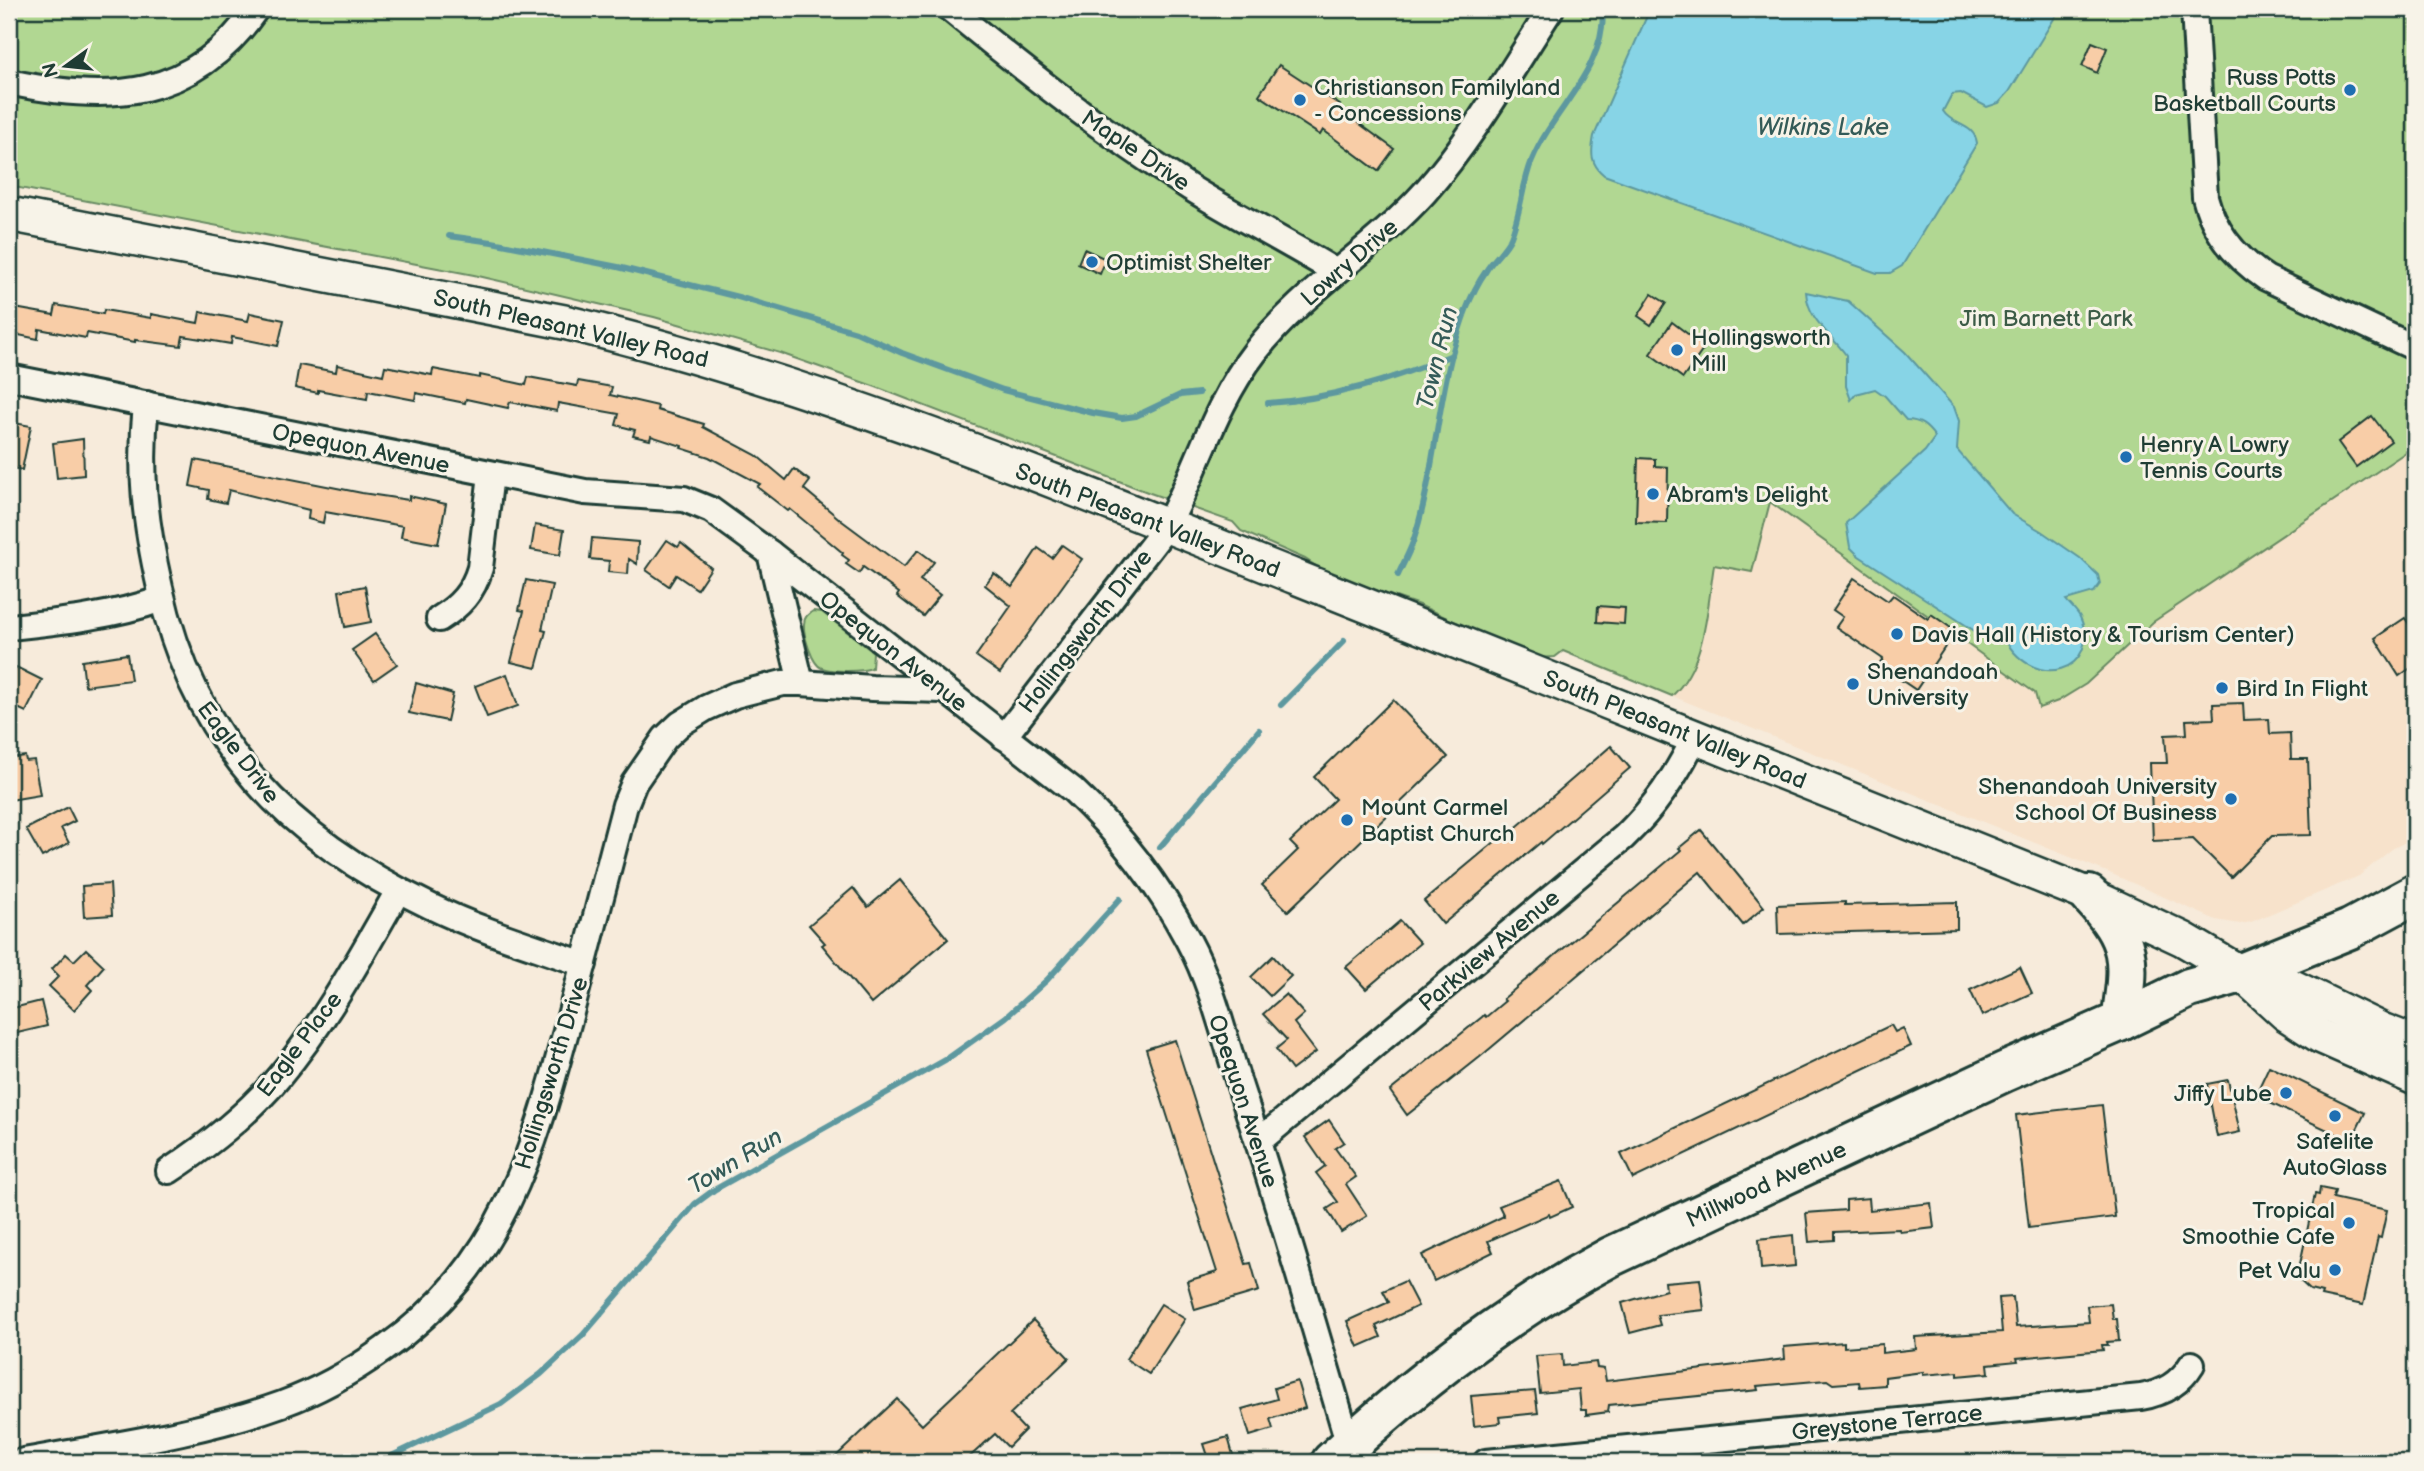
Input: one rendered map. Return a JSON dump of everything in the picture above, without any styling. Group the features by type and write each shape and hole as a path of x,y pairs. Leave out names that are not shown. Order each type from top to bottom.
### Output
{"main road":[{"name":"South Pleasant Valley Road","path":"9,214 383,285 646,341 877,416 1167,526 2089,895 2183,939 2241,973 2286,1014 2320,1036 2415,1079"},
{"name":"Millwood Avenue","path":"2241,973 2284,932 2415,867"},
{"name":"Millwood Avenue","path":"1340,1454 1459,1353 1558,1284 1994,1076 2121,1021 2189,988 2241,973 2350,929 2415,894"},
{"path":"2089,895 2109,916 2123,942 2127,976 2121,1021"},
{"name":"South Pleasant Valley Road","path":"2241,973 2283,982 2384,1031 2415,1043"}],"street":[{"path":"9,82 37,88 105,93 129,92 167,82 211,59 230,43 256,9"},
{"name":"Maple Drive","path":"950,9 1054,94 1111,134 1197,192 1336,272"},
{"name":"Lowry Drive","path":"1167,526 1184,495 1214,419 1233,385 1269,335 1336,272 1377,239 1425,191 1461,145 1551,9"},
{"path":"2193,9 2205,197 2214,224 2223,239 2252,269 2266,278 2415,348"},
{"name":"Opequon Avenue","path":"9,377 585,492 684,499 711,510 770,553 1073,790 1106,821 1130,849 1162,894 1189,942 1206,981 1258,1142 1340,1454"},
{"name":"Eagle Drive","path":"146,404 142,466 144,502 162,598 175,645 201,704 253,777 287,814 312,835 398,891 501,935 583,964"},
{"path":"439,619 457,608 476,583 491,474"},
{"name":"Hollingsworth Drive","path":"1004,737 1167,526"},
{"path":"770,553 801,682"},
{"path":"9,627 58,622 140,607 162,598"},
{"name":"Hollingsworth Drive","path":"19,1462 240,1418 284,1404 327,1384 403,1336 432,1311 480,1254 521,1175 543,1114 625,805 640,773 665,738 680,724 706,708 735,695 783,683 942,690"},
{"name":"Parkview Avenue","path":"1258,1142 1624,836 1665,791 1695,737"},
{"name":"Eagle Place","path":"169,1171 208,1146 245,1113 279,1076 307,1040 398,891"},
{"name":"Greystone Terrace","path":"1486,1462 2141,1397 2170,1388 2193,1364"}],"shaded area":[{"name":"Shenandoah University","path":"2415,446 2415,837 2392,849 2359,876 2251,922 2240,924 2216,920 2112,874 1672,696 1683,685 1704,635 1714,565 1752,572 1769,501 2035,693 2040,708 2058,701 2086,684 2153,622"}],"green space":[{"name":"Jim Barnett Park","path":"9,9 2410,9 2415,74 2415,446 2153,622 2086,684 2058,701 2039,708 2035,693 1770,502 1752,572 1714,565 1707,617 1698,652 1692,668 1672,696 1563,651 1555,657 1533,658 1419,605 1328,574 1305,559 1241,531 1233,522 780,353 654,317 474,275 9,186"},
{"path":"813,611 822,612 873,652 872,668 840,671 818,666 809,649 804,629 806,618"}],"water":[{"name":"Wilkins Lake","path":"1650,9 2060,9 2009,92 1999,103 1987,107 1961,93 1952,94 1943,111 1972,132 1977,143 1902,266 1890,273 1877,273 1599,171 1593,157 1594,136"},
{"path":"1806,292 1848,301 1905,352 1954,407 1959,421 1957,450 2012,514 2080,558 2098,575 2100,584 2094,592 2066,600 2080,617 2085,635 2082,651 2074,662 2061,669 2046,670 2030,665 2014,652 2001,632 1991,636 1981,635 1859,556 1850,547 1846,523 1925,451 1935,437 1923,424 1906,420 1885,396 1875,389 1856,394 1851,400 1846,386 1846,355 1815,318"}],"building":[{"path":"2092,42 2107,48 2097,73 2082,66"},
{"path":"1279,65 1340,105 1338,108 1394,149 1378,171 1323,130 1320,135 1259,95"},
{"name":"Optimist Shelter","path":"1084,249 1106,259 1100,274 1078,264"},
{"path":"1652,294 1666,303 1651,325 1638,316"},
{"path":"56,305 103,314 104,310 151,318 151,314 198,323 200,312 248,321 250,313 284,320 278,346 232,337 231,344 183,336 181,346 135,342 87,333 86,338 39,329 38,339 9,333 9,307 54,315"},
{"name":"Hollingsworth Mill","path":"1672,322 1705,347 1683,378 1650,354"},
{"path":"299,365 336,372 337,365 383,375 385,366 432,375 433,369 526,385 528,377 577,386 578,381 612,387 610,395 658,406 657,410 704,424 703,427 756,455 786,480 794,469 810,481 804,489 904,567 918,550 934,562 920,580 940,595 923,616 897,596 899,593 863,567 859,573 846,564 849,560 843,553 790,509 788,511 757,487 760,484 709,457 681,448 682,446 651,436 650,440 633,436 635,430 616,425 619,414 558,403 557,411 510,402 508,408 466,399 465,403 416,393 415,400 368,391 367,399 318,390 318,393 295,388"},
{"path":"2372,416 2391,441 2356,467 2338,442"},
{"path":"9,422 31,426 22,470 9,467"},
{"path":"83,439 84,475 57,478 53,443"},
{"name":"Abram's Delight","path":"1638,458 1655,459 1655,466 1668,467 1667,523 1636,522"},
{"path":"195,460 362,493 409,500 409,496 446,504 438,544 401,537 403,526 325,512 323,523 308,519 309,510 229,490 226,503 208,499 209,490 190,486"},
{"path":"535,525 564,530 560,555 531,550"},
{"path":"592,538 638,542 637,564 629,559 628,574 608,572 609,561 590,559"},
{"path":"667,540 678,547 681,543 711,568 697,589 676,575 669,586 646,570"},
{"path":"1062,545 1082,559 1000,673 976,656 1011,606 985,585 994,573 1012,587 1038,548 1052,558"},
{"name":"Davis Hall (History & Tourism Center)","path":"1854,578 1888,601 1893,595 1928,619 1931,614 1951,628 1944,639 1949,641 1916,690 1879,665 1883,659 1836,627 1843,617 1833,610"},
{"path":"526,580 552,585 542,630 546,631 536,668 511,662 524,611 519,610"},
{"path":"365,586 371,622 345,627 339,591"},
{"path":"1598,606 1625,608 1624,624 1597,622"},
{"path":"2405,618 2415,633 2415,665 2399,676 2375,638"},
{"path":"375,634 397,664 374,680 352,650"},
{"path":"127,654 131,680 85,686 82,661"},
{"path":"16,667 42,680 26,712 9,704 9,682"},
{"path":"507,674 518,706 487,717 475,686"},
{"path":"416,683 453,694 447,721 409,713"},
{"name":"Mount Carmel Baptist Church","path":"1393,700 1448,757 1288,911 1262,885 1298,850 1290,842 1335,799 1314,777"},
{"name":"Shenandoah University School Of Business","path":"2243,703 2244,720 2269,719 2270,734 2290,733 2291,759 2308,759 2311,835 2272,836 2231,877 2193,839 2153,841 2150,763 2167,763 2165,735 2187,734 2186,720 2214,719 2213,704"},
{"path":"1611,746 1630,768 1443,924 1424,901 1509,830 1511,832"},
{"path":"25,756 26,761 34,760 40,795 10,800 9,758"},
{"path":"68,807 75,821 61,828 69,843 42,857 26,829"},
{"path":"1701,830 1764,907 1743,925 1700,872 1407,1115 1390,1091 1484,1015 1486,1017 1505,1001 1503,999 1681,850 1679,848"},
{"path":"900,880 948,939 871,1004 822,945 825,943 809,925 853,888 868,907"},
{"path":"110,884 112,915 84,917 82,886"},
{"path":"1845,902 1845,905 1957,902 1957,929 1778,934 1777,905"},
{"path":"1400,921 1420,943 1366,989 1346,967"},
{"path":"86,949 104,966 87,985 92,990 74,1010 49,986 59,976 52,969 66,954 74,961"},
{"path":"1273,956 1291,976 1270,996 1251,977"},
{"path":"2020,967 2032,993 1982,1016 1970,990"},
{"path":"1286,994 1304,1014 1294,1023 1316,1052 1292,1070 1276,1049 1287,1040 1263,1014"},
{"path":"41,1001 47,1026 9,1035 9,1009"},
{"path":"1891,1025 1895,1032 1903,1028 1911,1046 1633,1179 1621,1154"},
{"path":"1175,1040 1246,1264 1251,1263 1259,1291 1195,1310 1187,1281 1217,1272 1146,1049"},
{"path":"2269,1066 2365,1113 2351,1141 2255,1096"},
{"path":"2228,1080 2240,1132 2217,1137 2207,1084"},
{"path":"2102,1105 2115,1217 2029,1228 2016,1115"},
{"path":"1329,1120 1344,1142 1335,1148 1356,1177 1346,1184 1367,1216 1341,1232 1327,1209 1338,1202 1316,1173 1325,1166 1305,1137"},
{"path":"1561,1181 1572,1207 1550,1217 1549,1214 1488,1241 1493,1252 1434,1281 1422,1255 1504,1216 1499,1206"},
{"path":"2320,1188 2335,1191 2333,1198 2387,1210 2381,1238 2378,1237 2363,1305 2321,1296 2322,1293 2310,1290 2297,1278 2315,1194 2319,1195"},
{"path":"1869,1198 1870,1210 1931,1203 1934,1228 1900,1232 1899,1229 1834,1232 1834,1240 1809,1242 1806,1213 1846,1210 1846,1200"},
{"path":"1793,1235 1795,1266 1761,1269 1759,1239"},
{"path":"1700,1279 1704,1310 1657,1315 1660,1325 1630,1333 1622,1303 1666,1290 1665,1282"},
{"path":"1405,1281 1418,1306 1376,1326 1381,1337 1358,1347 1347,1321 1389,1302 1383,1291"},
{"path":"2013,1297 2016,1327 2089,1322 2087,1306 2111,1304 2113,1319 2117,1319 2119,1341 2107,1342 2108,1345 2102,1345 2103,1350 2017,1358 2018,1361 1988,1364 1989,1373 1958,1376 1958,1372 1923,1375 1923,1372 1885,1377 1885,1385 1860,1387 1859,1382 1833,1384 1827,1380 1757,1386 1758,1390 1609,1405 1608,1412 1586,1415 1586,1410 1581,1410 1579,1389 1540,1393 1536,1356 1562,1354 1563,1366 1596,1362 1597,1368 1604,1369 1606,1381 1785,1359 1784,1347 1844,1342 1844,1347 1882,1344 1882,1353 1916,1349 1915,1337 2002,1332 1999,1298"},
{"path":"1161,1304 1185,1319 1149,1374 1126,1359"},
{"path":"1033,1320 1069,1358 1010,1414 1025,1430 1008,1447 995,1434 964,1462 830,1462 897,1399 922,1425"},
{"path":"1297,1381 1305,1408 1270,1419 1273,1429 1250,1436 1242,1409 1277,1399 1274,1388"},
{"path":"1535,1391 1538,1413 1499,1417 1500,1423 1474,1426 1471,1396"},
{"path":"1228,1437 1235,1462 1210,1462 1204,1444"}],"waterway":[{"name":"Town Run","path":"1398,575 1420,519 1452,354 1466,311 1480,280 1511,237 1532,160 1553,122 1577,88 1596,51 1603,9"},
{"path":"1644,9 1649,12"},
{"path":"449,236 618,267 738,297 856,332 902,353 1003,390 1093,413 1122,418 1136,416 1180,395 1199,393"},
{"path":"1268,403 1339,392 1407,372 1452,355"},
{"name":"Town Run","path":"1281,705 1344,641"},
{"name":"Town Run","path":"1160,847 1259,730"},
{"name":"Town Run","path":"379,1462 501,1404 541,1374 583,1335 695,1204 714,1190 947,1059 1006,1017 1047,980 1120,899"}],"place":[{"name":"Russ Potts Basketball Courts","path":"2350,90"},
{"name":"Christianson Familyland - Concessions","path":"1300,100"},
{"name":"Optimist Shelter","path":"1092,262"},
{"name":"Hollingsworth Mill","path":"1677,350"},
{"name":"Henry A Lowry Tennis Courts","path":"2126,457"},
{"name":"Abram's Delight","path":"1653,494"},
{"name":"Davis Hall (History & Tourism Center)","path":"1897,634"},
{"name":"Shenandoah University","path":"1853,684"},
{"name":"Bird In Flight","path":"2222,688"},
{"name":"Shenandoah University School Of Business","path":"2231,799"},
{"name":"Mount Carmel Baptist Church","path":"1347,820"},
{"name":"Jiffy Lube","path":"2286,1093"},
{"name":"Safelite AutoGlass","path":"2335,1116"},
{"name":"Tropical Smoothie Cafe","path":"2349,1223"},
{"name":"Pet Valu","path":"2335,1270"}]}
